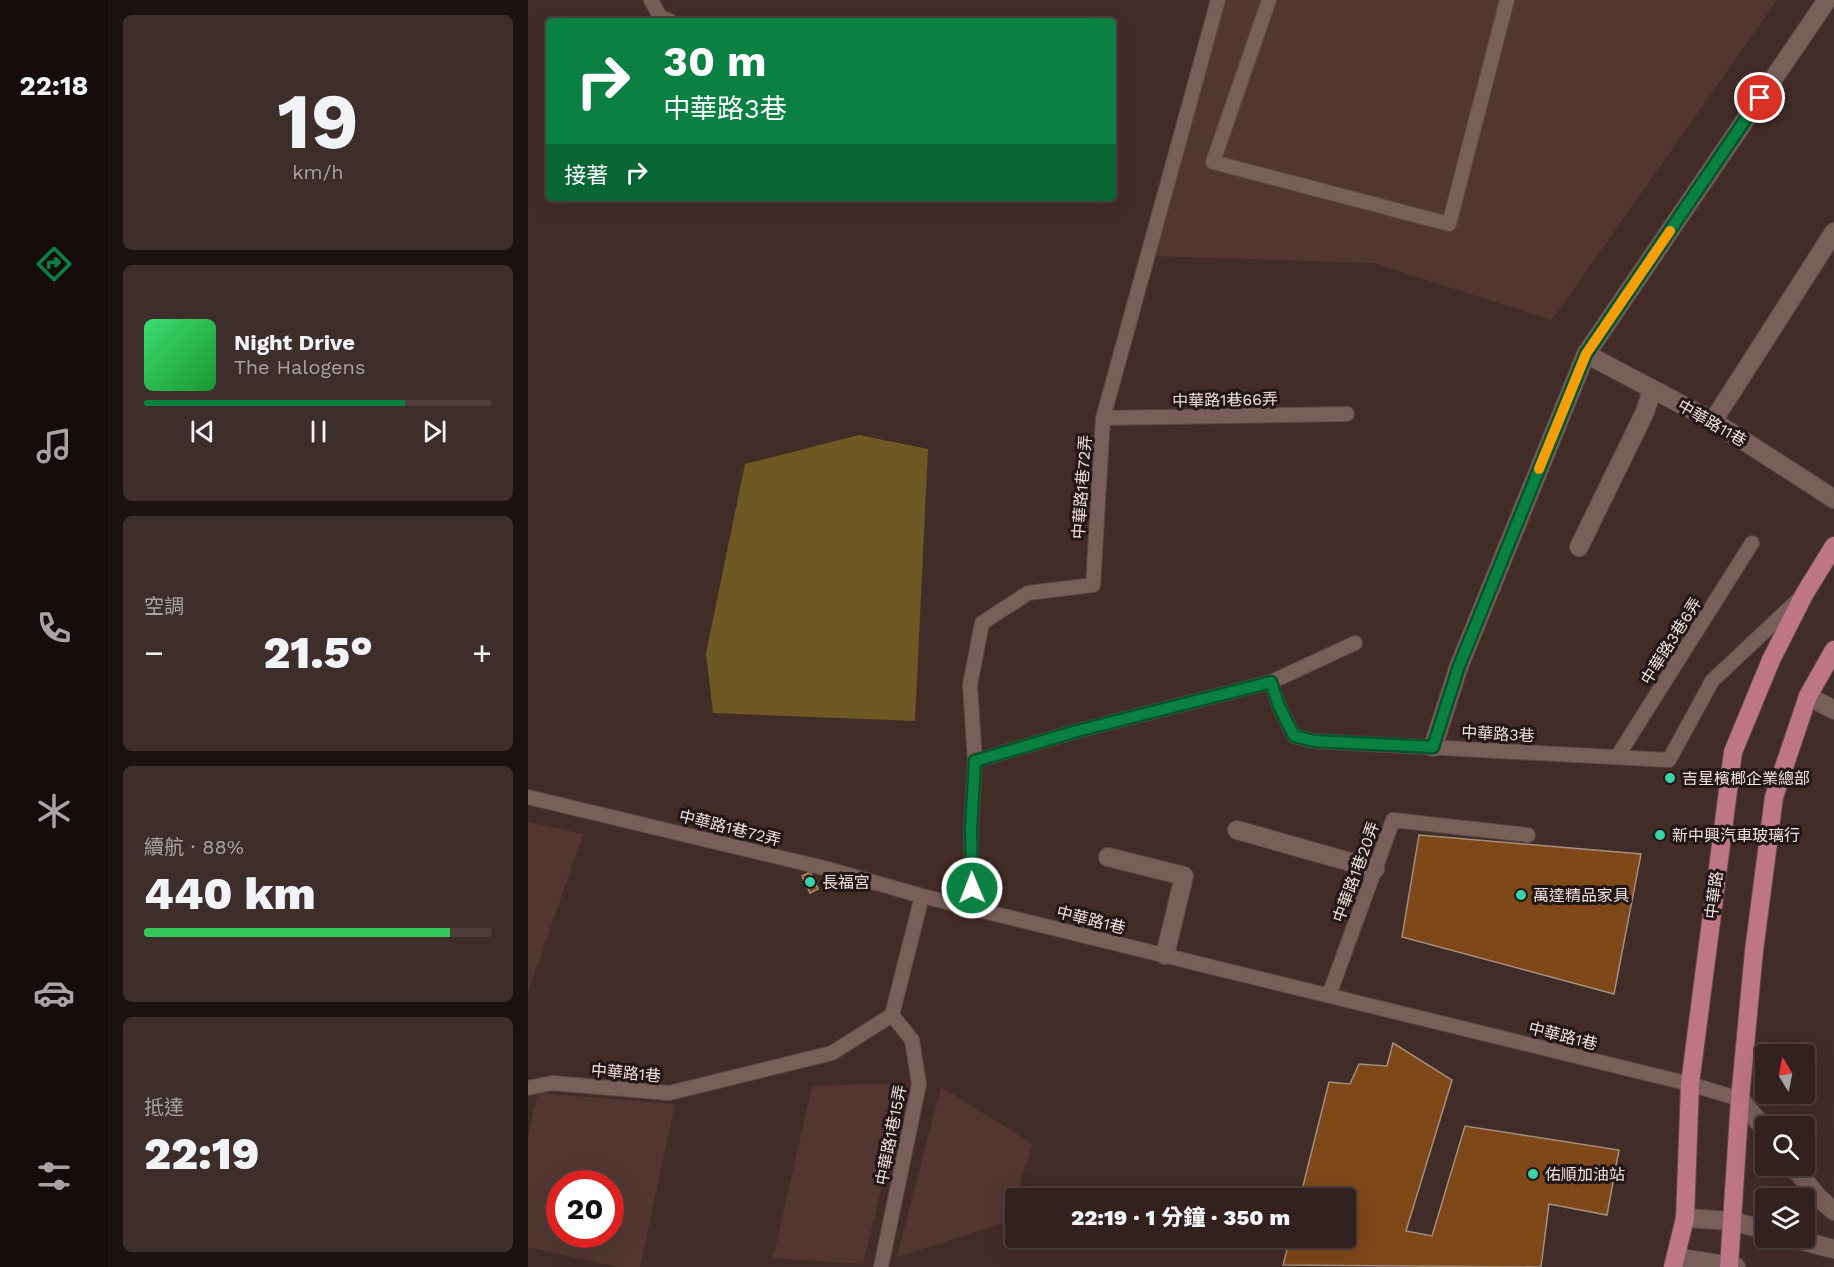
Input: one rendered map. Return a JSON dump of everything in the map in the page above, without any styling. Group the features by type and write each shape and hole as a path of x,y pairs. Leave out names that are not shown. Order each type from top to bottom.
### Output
{"main road":[{"name":"中華路","path":"1675,1262 1685,1218 1690,1084 1733,752 1771,660 1805,593 1834,546"},
{"path":"1732,1266 1732,1221 1740,1099 1754,951 1774,797 1808,696 1834,650"}],"street":[{"path":"1433,747 1459,666 1586,354 1827,0"},
{"path":"1713,421 1834,232"},
{"name":"中華路11巷","path":"1586,354 1713,421 1834,499"},
{"path":"1579,547 1645,412 1652,390"},
{"path":"1808,696 1834,710"},
{"path":"1237,830 1375,868"},
{"path":"1108,857 1184,876 1165,955"},
{"path":"1740,1099 1755,1117"},
{"path":"1801,1176 1818,1197 1834,1211"},
{"path":"1685,1218 1732,1221 1755,1227"},
{"path":"1815,1244 1834,1249"},
{"path":"1675,1262 1732,1266"}],"lane":[{"path":"651,0 662,18"},
{"name":"中華路1巷72弄","path":"972,908 971,828 975,761 970,685 982,623 1028,593 1093,585 1103,418 1218,0"},
{"path":"1269,0 1214,162 1449,224 1508,0"},
{"name":"中華路1巷66弄","path":"1103,418 1347,414"},
{"name":"中華路3巷6弄","path":"1617,757 1752,543"},
{"name":"中華路3巷","path":"1271,682 1279,706 1294,736 1314,741 1669,760 1712,681 1805,593"},
{"path":"975,761 1077,731 1271,682 1355,643"},
{"name":"中華路1巷72弄","path":"528,797 824,868 922,896"},
{"name":"中華路1巷20弄","path":"1329,995 1393,820 1528,836"},
{"path":"892,1015 922,896"},
{"name":"中華路1巷","path":"922,896 1690,1084 1740,1099"},
{"name":"中華路1巷","path":"528,1088 552,1083 669,1093 832,1053 892,1015"},
{"name":"中華路1巷15弄","path":"881,1267 919,1084 912,1040 892,1015"}],"shaded area":[{"path":"1223,0 1777,0 1552,320 1373,263 1148,256"},
{"path":"859,435 928,449 915,721 713,713 706,653 745,464"},
{"path":"528,822 583,834 528,993"},
{"path":"907,1083 863,1264 773,1258 812,1086"},
{"path":"941,1087 1033,1144 1018,1188 1005,1188 1005,1223 897,1257"},
{"path":"538,1093 675,1104 640,1267 617,1267 528,1247 528,1135"}],"building":[{"name":"萬達精品家具","path":"1419,835 1641,854 1614,994 1402,937"},
{"name":"長福宮","path":"810,872 818,889 810,893 802,876"},
{"name":"佑順加油站","path":"1393,1043 1452,1080 1406,1231 1432,1236 1465,1126 1619,1150 1607,1215 1549,1204 1541,1267 1283,1265 1287,1248 1356,1248 1356,1188 1302,1188 1329,1082 1350,1084 1359,1064 1387,1066"}],"slow traffic":[{"path":"1539,469 1586,354 1670,231"}],"place":[{"name":"吉星檳榔企業總部","path":"1670,778"},
{"name":"新中興汽車玻璃行","path":"1660,835"},
{"name":"長福宮","path":"810,882"},
{"name":"萬達精品家具","path":"1521,895"},
{"name":"佑順加油站","path":"1533,1174"}],"route":[{"path":"972,888 971,828 975,761 1077,731 1271,682 1279,706 1294,736 1314,741 1433,747 1459,666 1586,354 1760,98"}]}
